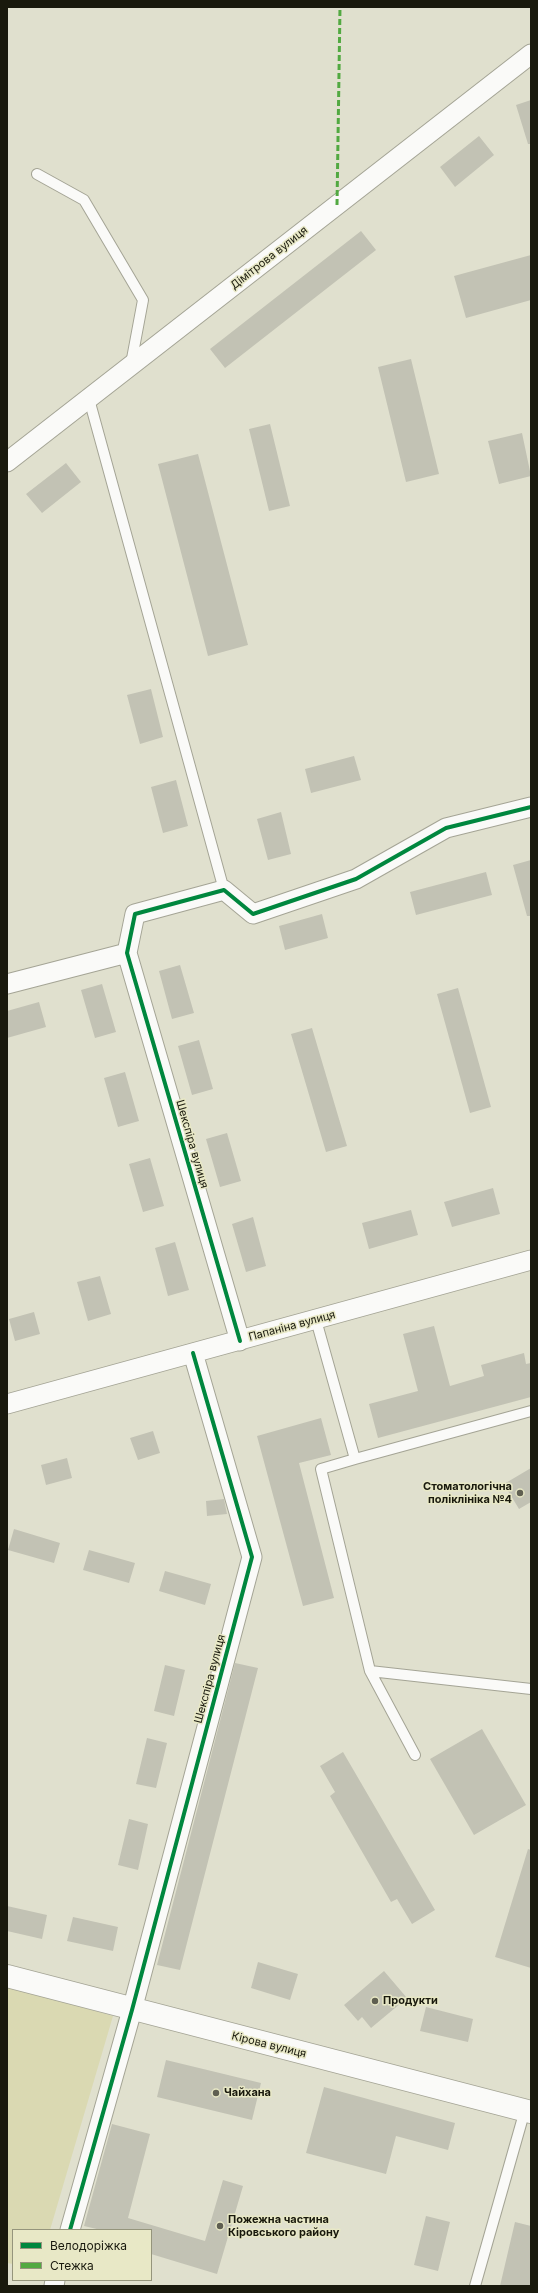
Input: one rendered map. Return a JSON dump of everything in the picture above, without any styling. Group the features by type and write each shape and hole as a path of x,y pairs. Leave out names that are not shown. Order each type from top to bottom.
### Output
{"street":[{"name":"Дімітрова вулиця","path":"7,462 531,54"},
{"path":"7,984 127,953 136,914 224,890 253,914 356,879 446,828 531,807"},
{"name":"Шекспіра вулиця","path":"127,953 240,1341"},
{"name":"Папаніна вулиця","path":"7,1404 531,1260"},
{"name":"Шекспіра вулиця","path":"70,2229 132,2010 252,1557 193,1353"},
{"name":"Кірова вулиця","path":"7,1976 132,2010 528,2111"}],"lane":[{"path":"36,174 84,200 143,300 131,366"},
{"path":"88,399 224,890"},
{"path":"316,1320 355,1459"},
{"path":"415,1755 370,1671 321,1469 531,1411"},
{"path":"370,1671 531,1689"},
{"path":"475,2286 528,2111"}],"green space":[{"path":"7,1986 113,2016 50,2229 12,2229 12,2264 7,2263"}],"building":[{"path":"531,100 531,144 528,144 516,105"},
{"path":"479,136 494,155 455,187 440,167"},
{"path":"361,231 376,250 225,368 210,349"},
{"path":"531,255 531,300 466,318 454,276"},
{"path":"411,359 439,474 406,482 378,367"},
{"path":"270,424 290,506 269,511 249,429"},
{"path":"522,433 531,476 499,484 488,441"},
{"path":"198,454 248,645 208,656 158,464"},
{"path":"66,463 81,482 42,513 26,494"},
{"path":"151,689 163,737 140,744 127,695"},
{"path":"354,756 361,780 311,793 305,769"},
{"path":"176,780 188,826 163,833 151,787"},
{"path":"281,812 291,854 268,860 257,819"},
{"path":"531,860 531,916 527,916 513,865"},
{"path":"486,872 492,895 416,915 410,892"},
{"path":"322,914 328,938 285,950 279,926"},
{"path":"180,965 194,1013 172,1019 159,971"},
{"path":"102,984 116,1032 95,1038 81,990"},
{"path":"458,988 491,1107 470,1113 437,994"},
{"path":"39,1002 46,1027 7,1038 7,1011"},
{"path":"312,1028 347,1146 326,1152 291,1034"},
{"path":"199,1040 213,1089 192,1095 178,1046"},
{"path":"125,1072 139,1121 118,1127 104,1078"},
{"path":"227,1133 241,1181 220,1187 206,1139"},
{"path":"150,1158 164,1206 143,1212 129,1164"},
{"path":"493,1188 500,1214 452,1227 444,1202"},
{"path":"411,1210 418,1235 369,1249 362,1223"},
{"path":"253,1217 266,1266 246,1272 232,1224"},
{"path":"175,1242 189,1290 168,1296 155,1248"},
{"path":"100,1276 111,1314 88,1321 77,1282"},
{"path":"34,1312 40,1334 15,1341 9,1319"},
{"path":"434,1326 450,1386 484,1376 481,1365 524,1353 526,1364 531,1363 531,1397 378,1438 369,1404 418,1391 403,1334"},
{"path":"321,1418 331,1455 299,1463 334,1598 303,1606 257,1436"},
{"path":"153,1431 160,1453 138,1460 130,1438"},
{"path":"67,1458 72,1478 46,1485 41,1465"},
{"name":"Стоматологічна поліклініка №4","path":"531,1468 531,1502 519,1509 504,1484"},
{"path":"224,1499 227,1514 207,1516 206,1501"},
{"path":"14,1529 60,1543 54,1563 8,1550"},
{"path":"89,1550 135,1563 129,1583 83,1570"},
{"path":"165,1571 211,1584 205,1605 159,1591"},
{"path":"235,1663 258,1668 180,1970 157,1965"},
{"path":"165,1665 185,1670 174,1716 154,1711"},
{"path":"482,1729 526,1805 474,1835 430,1759"},
{"path":"147,1738 167,1743 156,1788 136,1784"},
{"path":"343,1752 435,1910 412,1924 397,1899 391,1902 330,1796 335,1792 320,1766"},
{"path":"129,1819 148,1824 138,1870 118,1865"},
{"path":"528,1849 531,1850 531,1968 495,1957"},
{"path":"7,1906 47,1915 42,1939 7,1931"},
{"path":"73,1917 118,1927 113,1951 67,1941"},
{"path":"258,1962 298,1974 290,2000 251,1988"},
{"name":"Продукти","path":"384,1971 407,1998 371,2028 362,2017 358,2021 344,2005"},
{"path":"426,2007 473,2019 468,2042 420,2031"},
{"path":"166,2060 261,2083 252,2120 157,2097"},
{"path":"324,2087 455,2123 448,2150 396,2136 386,2174 306,2153"},
{"path":"112,2124 150,2134 128,2218 205,2241 223,2180 243,2186 217,2274 152,2254 152,2229 97,2229 84,2226"},
{"path":"426,2216 450,2222 438,2271 414,2265"},
{"path":"515,2222 531,2226 531,2286 500,2286"}],"marked path":[{"path":"337,205 340,7"}],"cycle path":[{"path":"240,1341 127,953 135,914 224,890 253,914 356,879 446,828 531,807"},
{"path":"70,2229 132,2010 252,1557 193,1353"}],"place":[{"name":"Стоматологічна поліклініка №4","path":"520,1493"},
{"name":"Продукти","path":"375,2001"},
{"name":"Чайхана","path":"216,2093"},
{"name":"Пожежна частина Кіровського району","path":"220,2226"}]}
